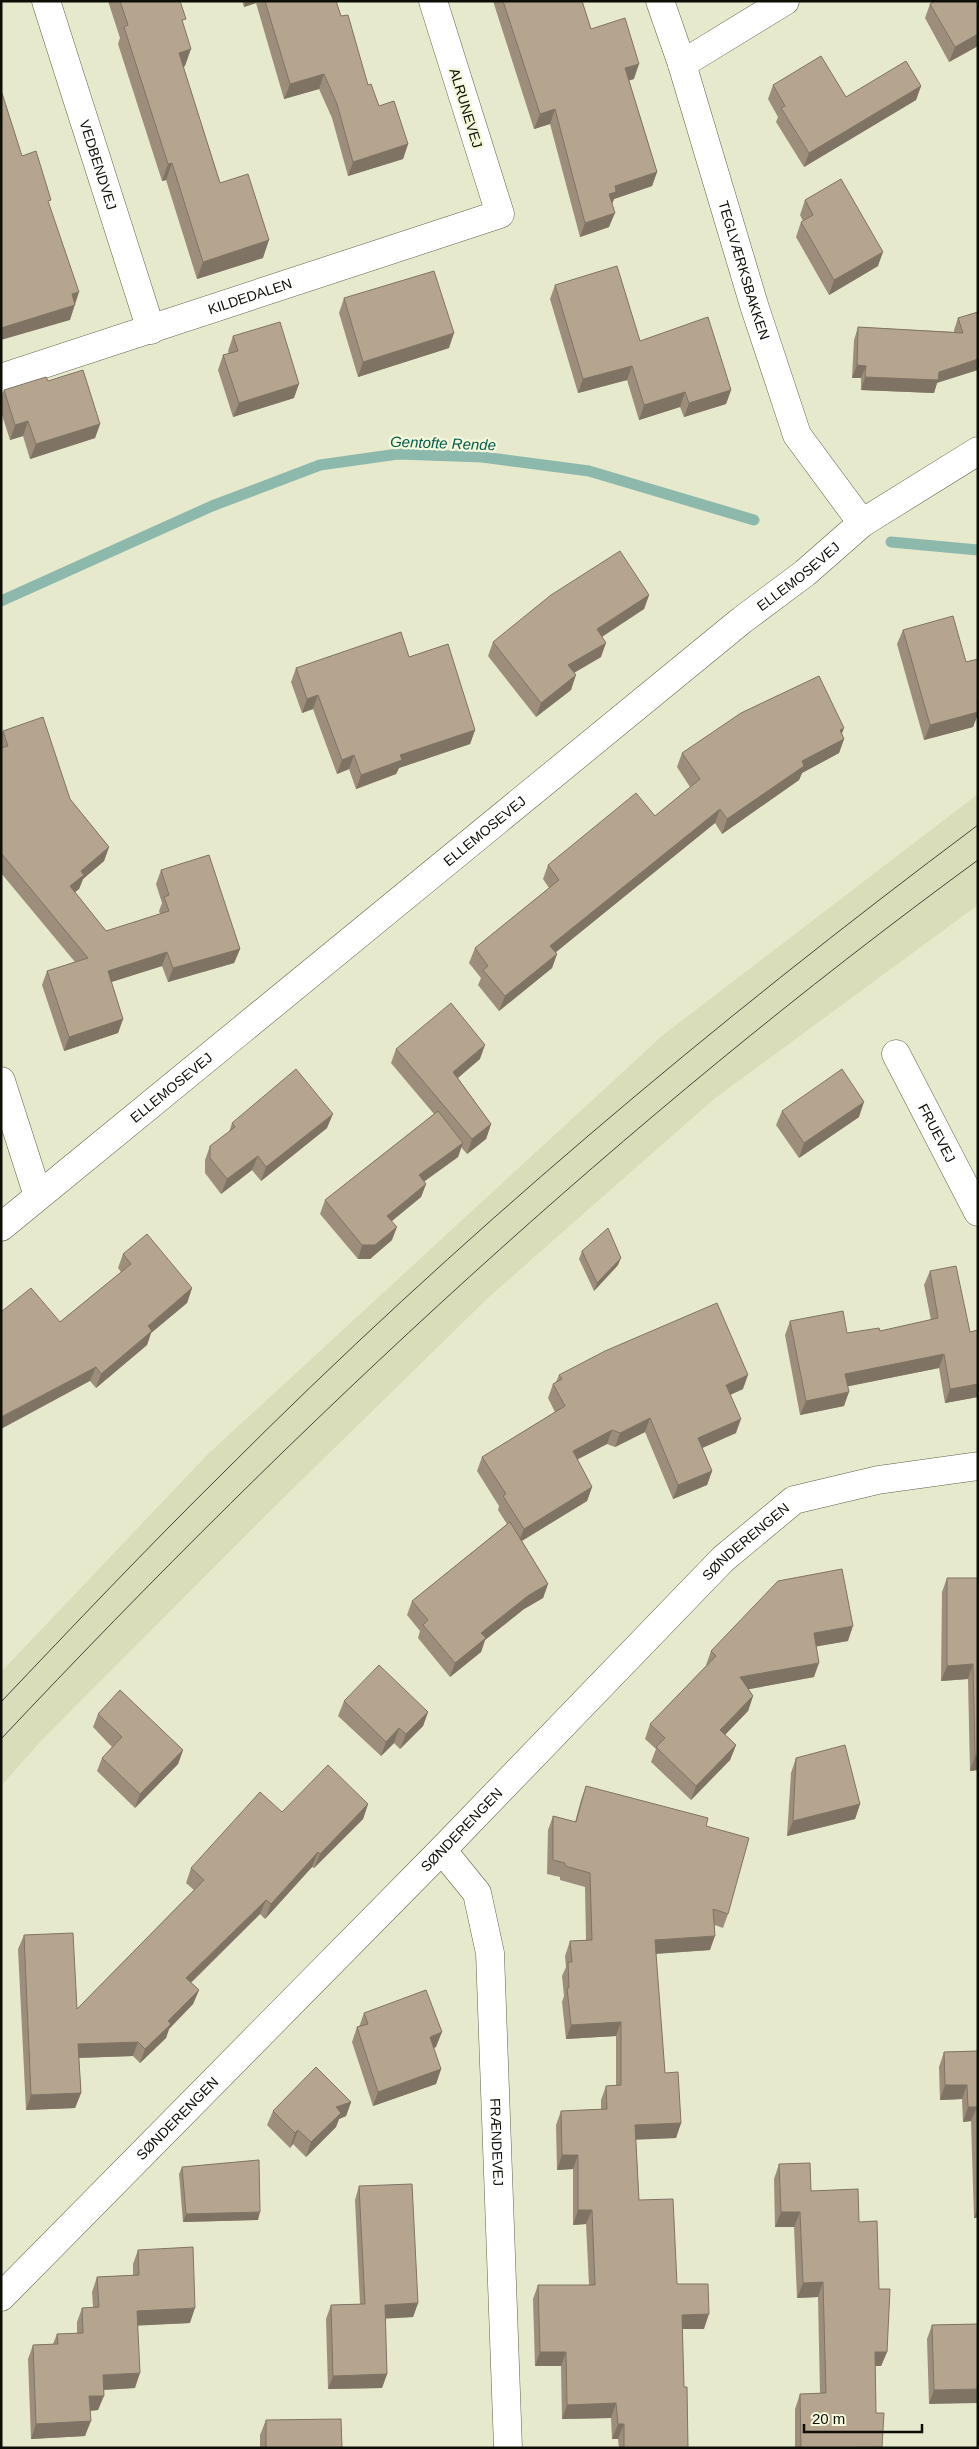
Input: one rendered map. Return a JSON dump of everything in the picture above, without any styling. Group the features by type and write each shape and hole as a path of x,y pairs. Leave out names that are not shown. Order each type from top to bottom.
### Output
{"street":[{"name":"VEDBENDVEJ","path":"46,1 151,330"},
{"name":"ALRUNEVEJ","path":"433,1 500,214"},
{"name":"TEGLVÆRKSBAKKEN","path":"660,1 682,64 754,305 797,435 862,523"},
{"path":"682,64 785,1"},
{"name":"KILDEDALEN","path":"1,378 500,214"},
{"name":"ELLEMOSEVEJ","path":"1,1227 742,620 805,573 862,523 978,451"},
{"name":"FRUEVEJ","path":"896,1054 978,1212"},
{"path":"1,1081 38,1196"},
{"name":"SØNDERENGEN","path":"1,2297 442,1850 723,1559 794,1500 878,1480 978,1466"},
{"name":"FRÆNDEVEJ","path":"442,1850 477,1892 490,1953 508,2448"}],"shaded area":[{"path":"978,794 978,905 714,1099 490,1296 265,1516 41,1741 1,1786 1,1672 207,1455 663,1035"}],"building":[{"path":"120,1 180,1 186,19 182,20 191,49 179,53 220,183 248,174 269,240 203,262 172,163 168,164 124,27 128,25"},
{"path":"265,1 336,1 341,16 348,15 368,85 371,84 379,106 394,101 408,144 353,162 337,104 324,74 290,84"},
{"path":"503,1 582,1 591,29 625,18 639,64 625,68 657,172 615,186 616,192 609,194 615,213 585,223 555,109 540,114"},
{"path":"935,1 978,1 978,34 955,47 930,4"},
{"path":"821,56 846,97 906,61 921,86 809,153 781,108 785,106 773,85"},
{"path":"1,90 22,156 36,151 51,200 48,201 79,292 72,294 75,305 1,328"},
{"path":"841,179 883,252 834,280 801,222 813,215 805,200"},
{"path":"617,266 640,341 708,317 731,390 689,403 685,392 644,405 632,366 583,379 555,285"},
{"path":"434,271 454,333 363,362 344,298"},
{"path":"978,312 978,359 939,372 938,380 865,377 866,366 857,365 858,327 963,333 958,318"},
{"path":"280,322 299,384 239,403 223,355 238,351 233,336"},
{"path":"83,370 100,424 36,444 28,421 15,425 4,390 46,377 48,381"},
{"path":"620,551 649,595 597,629 606,643 568,665 576,675 541,703 493,642 551,595"},
{"path":"953,616 966,662 978,659 978,712 930,725 903,630"},
{"path":"401,632 409,657 448,644 475,730 400,755 402,760 361,775 354,755 342,760 318,695 307,699 296,668"},
{"path":"819,676 844,728 840,730 844,739 802,761 804,766 727,819 720,809 550,946 557,954 505,996 483,970 488,966 475,948 559,880 548,865 636,793 655,816 700,779 682,753 741,713"},
{"path":"43,717 70,799 109,847 81,871 84,875 70,886 106,931 169,911 164,897 169,895 161,870 209,855 240,949 173,968 167,952 108,971 123,1019 69,1037 47,971 88,958 1,853 1,748 8,746 3,731"},
{"path":"451,1003 485,1045 453,1072 491,1124 472,1139 396,1049"},
{"path":"296,1069 333,1114 266,1167 258,1156 227,1179 210,1158 210,1146 235,1127 232,1123"},
{"path":"842,1069 864,1102 804,1143 782,1111"},
{"path":"438,1111 463,1143 419,1175 426,1184 387,1216 397,1227 375,1245 362,1245 325,1200"},
{"path":"608,1228 621,1258 597,1283 582,1251"},
{"path":"147,1234 192,1288 148,1326 152,1331 101,1374 96,1367 1,1417 1,1312 31,1288 60,1322 131,1264 123,1254"},
{"path":"956,1266 970,1332 978,1330 978,1384 950,1389 944,1354 845,1374 849,1392 806,1401 790,1321 843,1311 847,1333 879,1328 880,1331 938,1318 930,1271"},
{"path":"717,1303 748,1375 726,1385 741,1419 698,1438 712,1471 678,1485 650,1418 620,1433 612,1430 573,1451 592,1487 524,1529 503,1496 506,1494 482,1457 565,1406 553,1384 562,1379 559,1375 605,1351"},
{"path":"510,1522 548,1584 529,1595 481,1633 486,1638 455,1663 423,1625 428,1620 412,1601"},
{"path":"842,1569 853,1626 814,1633 819,1663 740,1677 753,1696 720,1730 736,1745 696,1786 656,1747 665,1738 650,1724 716,1656 711,1651 778,1581"},
{"path":"947,1578 978,1578 978,1756 975,1756 973,1664 947,1666"},
{"path":"379,1665 428,1712 406,1734 399,1728 386,1742 344,1701"},
{"path":"120,1690 183,1750 140,1794 102,1758 122,1737 98,1714"},
{"path":"845,1745 860,1804 793,1821 796,1758"},
{"path":"328,1765 368,1804 320,1854 318,1852 271,1904 266,1900 186,1978 199,1990 168,2021 171,2024 145,2049 138,2042 78,2044 81,2093 31,2095 24,1935 73,1933 77,2009 204,1880 191,1868 260,1792 282,1812"},
{"path":"586,1786 708,1818 706,1826 749,1838 728,1914 713,1909 715,1936 655,1940 665,2073 678,2072 681,2123 635,2125 639,2200 673,2199 677,2284 708,2284 709,2314 682,2315 684,2387 687,2387 688,2448 624,2448 624,2424 618,2424 616,2403 567,2405 566,2352 540,2352 538,2285 595,2285 592,2210 578,2210 578,2155 562,2155 561,2111 607,2109 606,2086 621,2085 621,2022 571,2025 567,1988 569,1988 568,1962 572,1962 570,1941 592,1940 590,1873 565,1866 565,1863 553,1860 553,1816 576,1822"},
{"path":"426,1990 442,2032 430,2037 441,2069 378,2092 357,2027 368,2024 364,2013"},
{"path":"978,2051 978,2144 977,2107 968,2107 967,2085 945,2085 944,2052"},
{"path":"316,2067 351,2102 336,2107 341,2113 311,2142 298,2130 295,2133 273,2111"},
{"path":"259,2160 260,2212 186,2214 182,2167"},
{"path":"810,2163 811,2191 858,2189 859,2222 877,2221 879,2289 890,2289 887,2352 875,2352 876,2413 884,2413 882,2447 801,2448 800,2394 826,2393 823,2282 803,2283 800,2212 781,2212 779,2164"},
{"path":"412,2184 418,2303 385,2305 387,2374 333,2376 331,2305 365,2304 359,2186"},
{"path":"193,2247 195,2308 137,2311 140,2373 103,2375 104,2396 89,2396 91,2421 36,2424 33,2345 58,2344 57,2334 83,2333 82,2308 99,2307 97,2277 139,2275 138,2250"},
{"path":"978,2324 978,2389 934,2390 932,2325"},
{"path":"341,2419 342,2448 266,2448 266,2420"}],"waterway":[{"name":"Gentofte Rende","path":"1,601 212,506 320,465 398,454 482,457 589,471 754,520"},
{"name":"Gentofte Rende","path":"891,542 978,550"}],"tram line":[{"path":"1,1702 166,1530 401,1301 588,1136 684,1056 781,977 978,825"},
{"path":"1,1739 230,1504 469,1277 592,1168 718,1062 847,959 978,860"}]}
